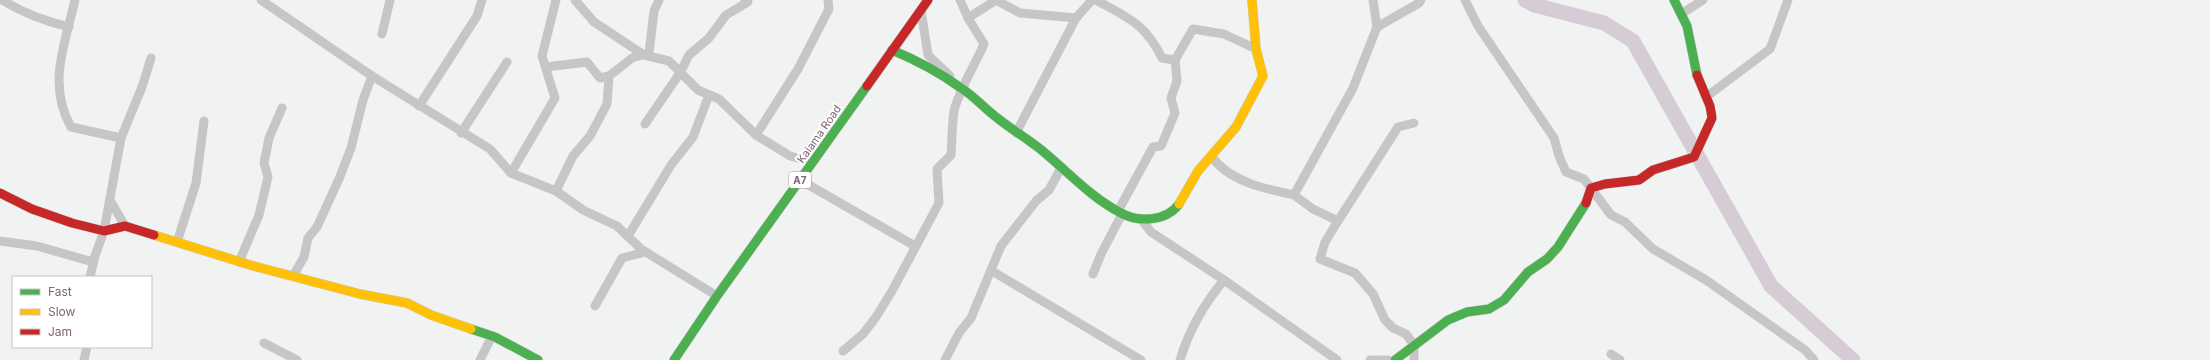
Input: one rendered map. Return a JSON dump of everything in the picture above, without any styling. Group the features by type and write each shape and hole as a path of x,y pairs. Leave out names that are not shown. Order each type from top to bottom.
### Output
{"main road":[{"name":"Kaiama Road","path":"674,360 717,296 928,0"},
{"path":"892,50 920,62 962,88 1016,133 1044,152 1087,190 1120,212 1140,218 1161,218 1171,214 1178,206 1198,171 1212,157 1242,116 1263,76 1256,49 1252,0"},
{"path":"1395,360 1452,318 1467,312 1489,309 1504,300 1528,272 1547,259 1558,247 1589,199 1591,188 1605,184 1639,180 1653,170 1694,157 1712,118 1697,74 1687,26 1674,0"},
{"path":"0,194 32,209 72,223 104,230 125,226 239,262 407,303 431,315 492,336 538,360"}],"street":[{"path":"2,0 19,10 46,21 69,27"},
{"path":"75,0 58,82 60,99 66,118 71,127 121,138"},
{"path":"261,0 372,76 461,133 490,149 511,173 556,191 583,210 617,226 645,252 717,296"},
{"path":"382,34 390,0"},
{"path":"419,106 477,16 482,0"},
{"path":"511,173 555,98 542,56 556,0"},
{"path":"575,0 594,22 644,55 669,61 698,90 719,99 756,135 790,156 813,162"},
{"path":"546,67 587,62 600,78 609,76 632,58 649,53 654,11 660,0"},
{"path":"645,124 680,73 689,55 709,38 726,15 748,2 745,0"},
{"path":"756,135 798,69 829,9 828,0"},
{"path":"843,351 862,334 876,317 939,203 937,169 951,155 954,112 962,88 972,72 984,44 968,18 960,0"},
{"path":"968,18 996,0 1020,14 1076,18"},
{"path":"1016,133 1076,18 1092,0"},
{"path":"1096,0 1139,24 1154,42 1162,58 1175,60"},
{"path":"1294,195 1354,88 1377,27 1373,0"},
{"path":"1377,27 1419,3 1421,0"},
{"path":"1465,0 1478,26 1554,138 1559,156 1566,172 1584,179 1601,204 1611,215 1625,222 1653,249 1706,280 1739,302 1805,350 1814,360"},
{"path":"1681,14 1703,0"},
{"path":"1706,97 1770,49 1788,0"},
{"path":"921,9 928,55 962,88"},
{"path":"1094,274 1101,254 1120,212 1153,147 1161,146 1175,113 1171,98 1177,81 1175,60 1193,29 1224,34 1256,49"},
{"path":"90,276 93,262 104,230 121,138 142,87 151,58"},
{"path":"461,133 507,62"},
{"path":"293,276 304,257 308,238 317,227 339,179 351,148 363,100 372,76"},
{"path":"556,191 573,156 590,136 607,104 609,76"},
{"path":"628,236 671,165 693,137 709,95"},
{"path":"239,262 259,215 268,177 264,163 269,138 282,108"},
{"path":"177,242 196,183 204,121"},
{"path":"1414,123 1398,126 1358,193 1325,242 1320,258 1355,272 1373,294 1385,320 1393,328 1406,334 1414,345 1414,360"},
{"path":"1212,157 1221,169 1247,182 1294,195 1313,209 1338,221"},
{"path":"945,360 959,333 970,318 1002,246 1016,225 1036,201 1049,190 1061,168"},
{"path":"800,180 915,246"},
{"path":"110,200 125,226"},
{"path":"1140,218 1151,232 1224,280 1337,360"},
{"path":"0,241 38,246 93,262"},
{"path":"595,306 622,258 645,252"},
{"path":"992,271 1141,360"},
{"path":"1180,360 1186,341 1205,303 1224,280"},
{"path":"480,360 492,336"},
{"path":"264,343 297,360"},
{"path":"84,360 87,348"},
{"path":"1611,354 1620,360"},
{"path":"1370,360 1388,360"}],"waterway":[{"path":"1525,0 1534,5 1604,23 1633,41 1771,286 1853,360"}],"traffic: fast":[{"path":"1674,0 1687,26 1697,75"},
{"path":"892,50 927,67 966,91 1002,122 1039,148 1091,193 1121,213 1136,218 1152,219 1167,214 1174,210 1179,204"},
{"path":"674,360 717,296 867,86"},
{"path":"1395,360 1448,320 1467,312 1489,309 1504,300 1528,272 1547,259 1558,247 1586,203"},
{"path":"471,329 495,337 538,360"}],"traffic: slow":[{"path":"1179,204 1198,171 1236,127 1263,76 1256,49 1252,0"},
{"path":"154,235 250,265 360,294 407,303 431,315 471,329"}],"traffic: jam":[{"path":"867,86 928,0"},
{"path":"1586,203 1591,188 1605,184 1639,180 1653,170 1694,157 1712,118 1710,106 1697,75"},
{"path":"0,193 32,209 72,223 104,231 125,226 154,235"}]}
